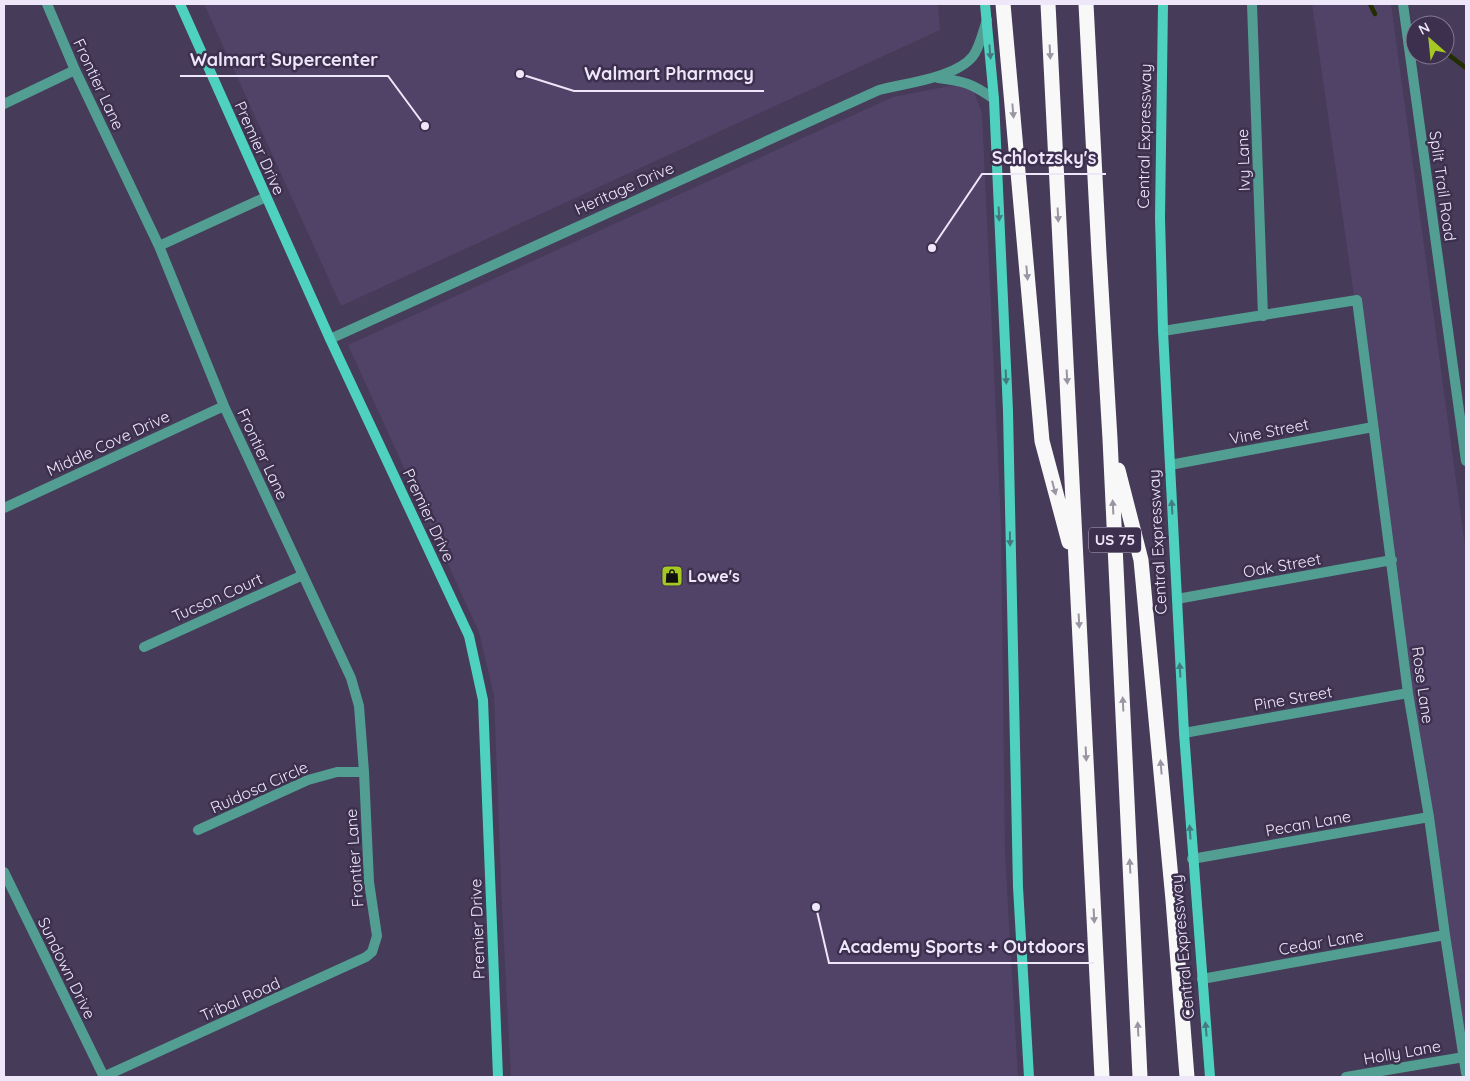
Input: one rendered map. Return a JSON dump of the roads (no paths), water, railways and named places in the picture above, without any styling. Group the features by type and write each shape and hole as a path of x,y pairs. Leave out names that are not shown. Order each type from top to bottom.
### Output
{"highway":[{"path":"1003,4 1042,440 1077,572"},
{"name":"US 75","path":"1048,4 1102,1077"},
{"name":"US 75","path":"1086,4 1110,439 1140,1077"},
{"path":"1110,439 1141,560 1173,900 1187,1077"}],"main road":[{"name":"Premier Drive","path":"180,4 330,338 469,636 483,700 498,1077"},
{"path":"985,4 994,99 1008,411 1018,887 1029,1077"},
{"name":"Central Expressway","path":"1163,4 1160,218 1163,331 1184,733 1192,859 1210,1077"}],"street":[{"name":"Frontier Lane","path":"47,4 74,70 159,246 224,406 350,678 359,706 369,882 377,936"},
{"name":"Ivy Lane","path":"1252,4 1263,316"},
{"name":"Split Trail Road","path":"1403,4 1466,461"},
{"name":"Heritage Drive","path":"330,338 879,90 934,77 960,67 974,55 986,20"},
{"path":"4,104 74,70"},
{"name":"Heritage Drive","path":"934,77 964,82 977,87 994,99"},
{"path":"159,246 266,197"},
{"name":"Rose Lane","path":"1263,316 1357,300 1408,693 1429,817 1466,1073"},
{"path":"1163,331 1263,316"},
{"name":"Middle Cove Drive","path":"4,508 224,406"},
{"name":"Vine Street","path":"1170,465 1373,427"},
{"name":"Oak Street","path":"1177,599 1392,560"},
{"name":"Tucson Court","path":"144,647 303,575"},
{"name":"Pine Street","path":"1184,733 1408,693"},
{"name":"Ruidosa Circle","path":"198,830 308,780 337,772 364,772"},
{"name":"Pecan Lane","path":"1192,859 1429,817"},
{"name":"Sundown Drive","path":"4,872 103,1077"},
{"name":"Cedar Lane","path":"1202,979 1445,935"},
{"name":"Tribal Road","path":"103,1077 366,958 372,952 377,936"},
{"name":"Holly Lane","path":"1346,1077 1464,1057"}],"waterway":[{"path":"1370,4 1375,14"},
{"path":"1455,60 1466,68"}],"place":[{"name":"Walmart Pharmacy","path":"520,74"},
{"name":"Walmart Supercenter","path":"425,126"},
{"name":"Schlotzsky's","path":"932,248"},
{"name":"Lowe's","path":"672,576"},
{"name":"Academy Sports + Outdoors","path":"816,907"}]}
